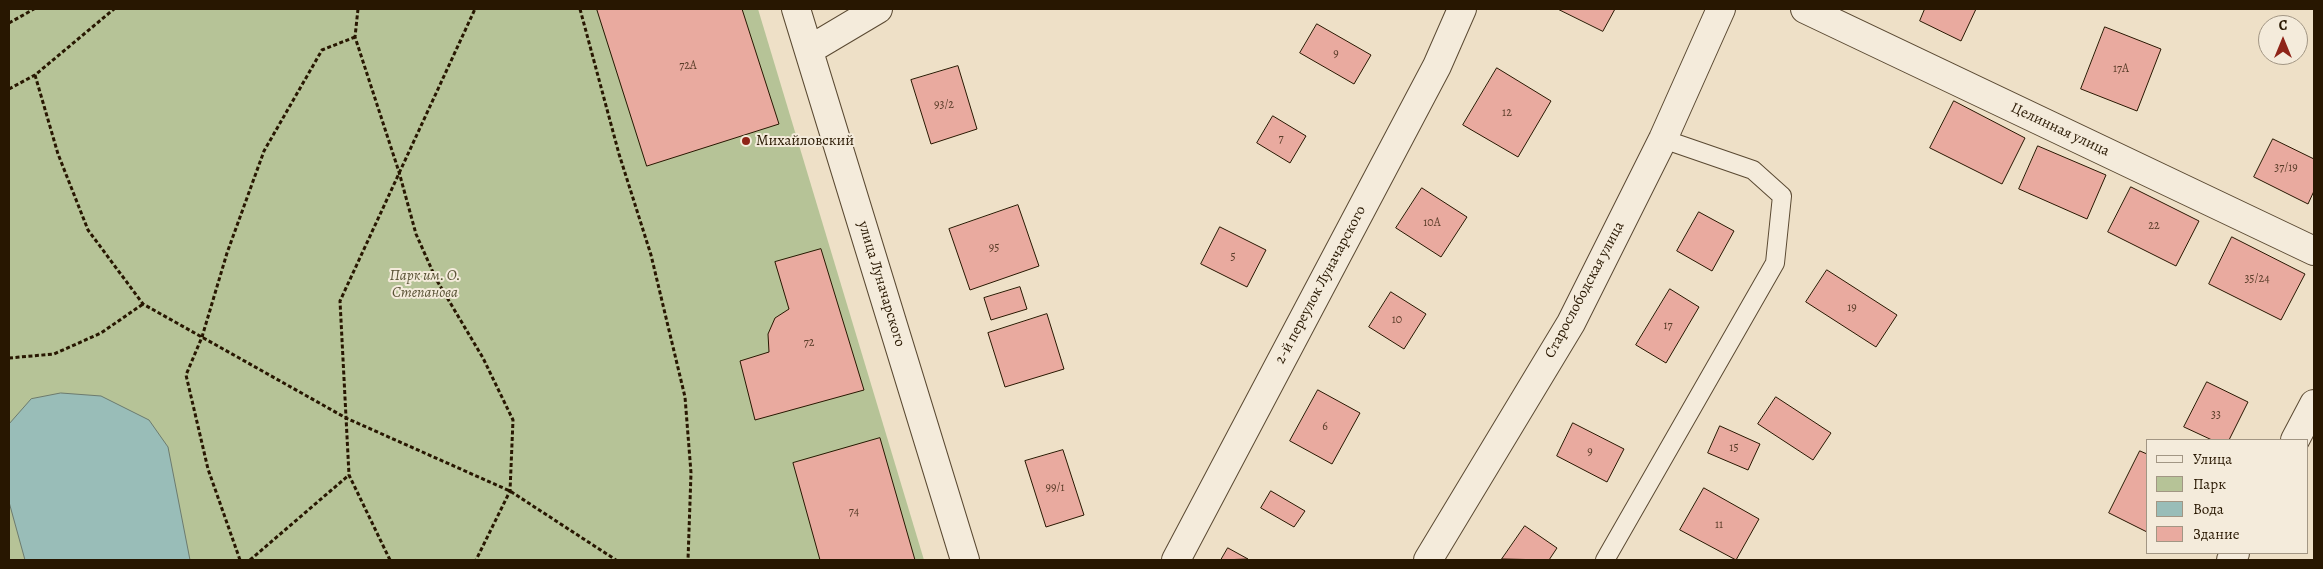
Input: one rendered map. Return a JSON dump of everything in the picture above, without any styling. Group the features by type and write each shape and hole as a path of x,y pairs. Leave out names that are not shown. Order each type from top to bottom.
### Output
{"street":[{"name":"улица Луначарского","path":"796,9 965,560"},
{"path":"809,50 878,9"},
{"name":"2-й переулок Луначарского","path":"1176,560 1437,66 1462,9"},
{"name":"Старослободская улица","path":"1428,560 1571,323 1662,139 1721,9"},
{"name":"Целинная улица","path":"1805,9 2314,251"},
{"path":"2296,439 2314,404"}],"lane":[{"path":"1605,560 1775,263 1782,196 1753,170 1662,139"}],"path":[{"path":"9,23 34,9"},
{"path":"9,89 35,75 114,9"},
{"path":"358,9 355,37 399,172 416,234 436,278 482,358 513,420 510,491 476,560"},
{"path":"390,560 349,475 340,301 475,9"},
{"path":"580,9 619,154 651,255 685,397 691,473 688,560"},
{"path":"240,560 208,468 186,375 202,338 227,253 264,151 322,50 355,37"},
{"path":"35,75 58,154 88,230 143,304 346,418 510,491 616,560"},
{"path":"9,358 54,354 101,333 143,304"},
{"path":"250,560 349,475"}],"green space":[{"name":"Парк им. О. Степанова","path":"9,9 758,9 924,560 9,560"}],"water":[{"path":"61,393 101,396 149,420 168,447 190,560 25,560 9,502 9,424 31,399"}],"building":[{"path":"597,9 742,9 779,124 647,166"},
{"path":"1558,9 1615,9 1603,31"},
{"path":"1925,9 1976,9 1961,41 1920,21"},
{"path":"1317,24 1371,55 1354,84 1300,53"},
{"path":"2105,27 2161,49 2137,111 2081,89"},
{"path":"958,66 977,129 931,144 911,80"},
{"path":"1497,68 1551,101 1518,157 1463,125"},
{"path":"1954,101 2025,138 2002,184 1930,148"},
{"path":"1273,116 1306,136 1290,163 1257,143"},
{"path":"2273,139 2314,159 2314,191 2308,204 2254,177"},
{"path":"2038,146 2106,175 2087,219 2019,189"},
{"path":"2131,187 2199,221 2176,266 2108,232"},
{"path":"1422,188 1467,217 1441,257 1396,228"},
{"path":"1018,205 1039,266 970,290 949,229"},
{"path":"1699,212 1734,231 1712,271 1677,251"},
{"path":"1220,227 1266,250 1247,287 1201,264"},
{"path":"2232,237 2305,274 2281,320 2209,284"},
{"path":"821,249 864,390 755,420 740,361 769,352 768,334 775,318 789,309 775,262"},
{"path":"1827,270 1897,315 1876,347 1806,302"},
{"path":"1020,287 1027,309 991,320 984,298"},
{"path":"1670,289 1699,307 1666,363 1636,345"},
{"path":"1391,292 1426,314 1404,349 1369,327"},
{"path":"1047,314 1064,369 1005,387 988,333"},
{"path":"2207,382 2248,402 2230,439 2210,439 2184,427"},
{"path":"1318,390 1360,413 1332,464 1290,441"},
{"path":"1776,397 1831,433 1813,460 1758,424"},
{"path":"1573,423 1624,449 1607,482 1557,456"},
{"path":"1720,426 1760,444 1748,470 1708,453"},
{"path":"880,438 915,560 820,560 793,463"},
{"path":"1063,450 1084,515 1046,527 1025,461"},
{"path":"2140,451 2146,454 2146,532 2109,513"},
{"path":"1704,488 1759,519 1736,560 1680,530"},
{"path":"1271,491 1305,511 1294,527 1261,508"},
{"path":"1525,526 1557,548 1549,560 1502,559"},
{"path":"1228,548 1248,559 1221,560"}],"place":[{"name":"Михайловский","path":"746,141"}]}
